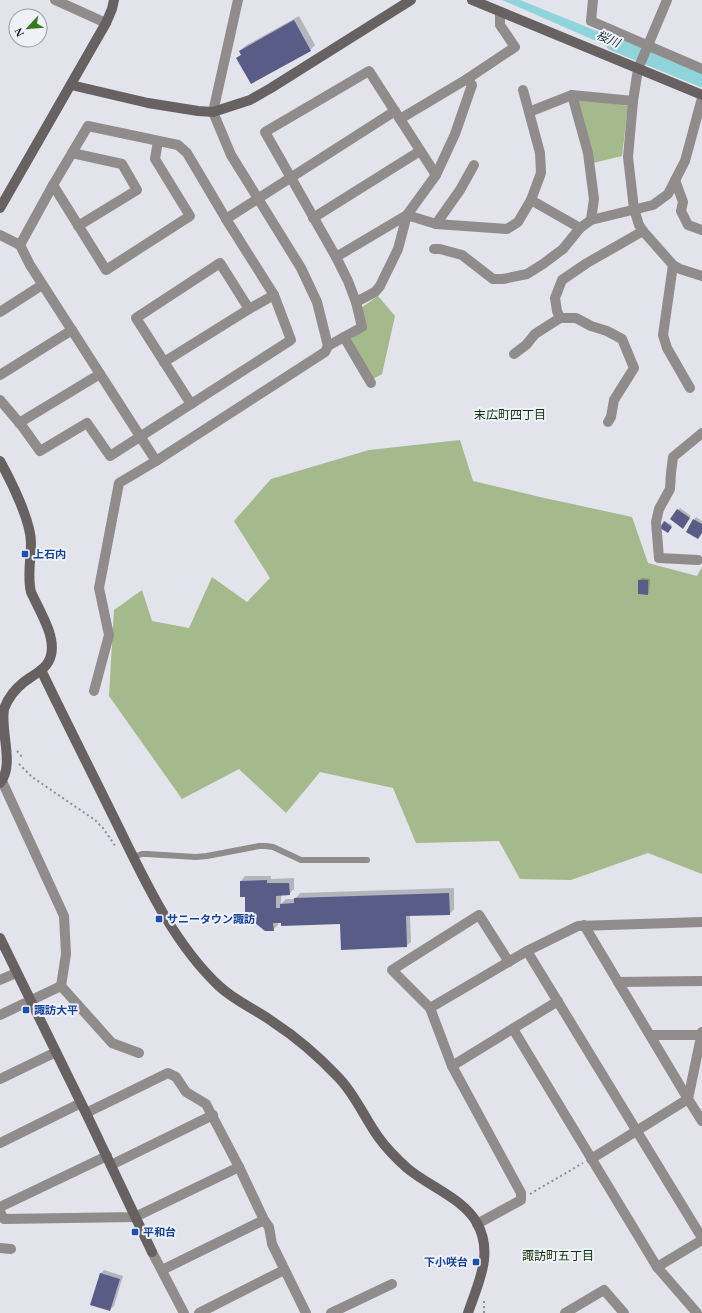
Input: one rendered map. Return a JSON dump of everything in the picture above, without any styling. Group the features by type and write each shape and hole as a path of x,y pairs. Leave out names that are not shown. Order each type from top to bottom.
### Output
{"street":[{"path":"55,0 106,23"},
{"path":"0,208 106,23 114,0"},
{"path":"238,0 213,112 231,155 301,268 317,302 328,346"},
{"path":"71,85 148,103 198,112 213,112 250,100 411,0"},
{"path":"472,0 639,66 702,95"},
{"path":"594,0 591,22 647,48 702,69"},
{"path":"667,0 639,66 633,101 628,157 634,209 639,225 643,231 673,265 680,269 702,276"},
{"path":"226,219 291,177 397,115 467,79 515,47 500,25 500,12"},
{"path":"94,691 109,635 99,588 119,483 156,461 325,352 328,346 362,327 356,302 348,281 265,132 369,71 436,175"},
{"path":"356,302 375,292 380,286 398,249 407,215 436,175 455,134 472,85 467,79"},
{"path":"336,257 407,215 436,224 507,229 518,222 531,200 541,173 540,153 523,90"},
{"path":"530,112 572,95 633,101"},
{"path":"572,95 588,153 594,199 591,220"},
{"path":"434,249 440,249 462,255 493,279 503,279 528,274 564,249 580,228 591,220 653,205 668,194 685,161 702,98"},
{"path":"0,400 19,422 40,451 87,422 110,456 291,340 274,295 226,219 187,153 178,145 88,126 20,245"},
{"path":"53,185 106,270 190,216 155,159 158,141"},
{"path":"314,218 420,152"},
{"path":"72,153 122,164 137,190 78,226"},
{"path":"436,224 460,190 474,165"},
{"path":"675,180 682,202 681,211 688,224 702,230"},
{"path":"531,200 580,228"},
{"path":"560,318 557,311 555,298 562,280 587,263 643,231"},
{"path":"0,235 20,245 30,266 156,461"},
{"path":"191,404 136,318 220,263 249,309"},
{"path":"673,265 663,335 667,348 690,388"},
{"path":"0,312 42,285"},
{"path":"164,362 274,295"},
{"path":"514,354 526,345 535,334 560,318 576,318 622,339 634,368 614,400 611,416 608,422"},
{"path":"0,375 72,330"},
{"path":"344,337 371,383"},
{"path":"19,422 100,374"},
{"path":"698,560 658,558 656,522 659,509 670,490 673,457 702,433"},
{"path":"1,467 29,525 31,542 29,576 30,585 50,634 52,646 48,664 23,683 9,698 3,710 0,725 6,766 1,782 64,916 66,954 61,986"},
{"path":"41,670 133,857 157,902 177,935 198,963 219,986 237,1001 273,1021 322,1061 340,1079 379,1138 393,1154 408,1169 462,1206 478,1224 482,1238 485,1260 483,1271 468,1313"},
{"path":"478,1224 520,1200 521,1193 452,1066 430,1008 392,970 479,915 509,962"},
{"path":"430,1008 527,950 578,926 702,922"},
{"path":"584,925 702,1121"},
{"path":"0,938 152,1252 184,1313"},
{"path":"527,950 702,1239 657,1267"},
{"path":"0,980 16,972"},
{"path":"618,982 702,981"},
{"path":"0,1015 61,986"},
{"path":"61,986 112,1044 139,1053"},
{"path":"452,1066 558,1001"},
{"path":"513,1029 657,1267 697,1313"},
{"path":"591,1158 688,1099 701,1034 651,1035"},
{"path":"0,1079 56,1052"},
{"path":"86,1113 168,1073 176,1077 186,1092 206,1104 213,1115 264,1220 269,1226 272,1244 306,1313"},
{"path":"0,1144 81,1103"},
{"path":"0,1207 213,1115"},
{"path":"0,1212 4,1219 135,1217 239,1167"},
{"path":"162,1270 264,1220"},
{"path":"0,1248 11,1249"},
{"path":"199,1313 284,1270"},
{"path":"331,1313 392,1284"},
{"path":"566,1313 604,1290 624,1313"}],"lane":[{"path":"133,857 147,854 196,857 266,846 301,860 367,860"}],"path":[{"path":"16,750 22,758"},
{"path":"520,1200 591,1158"}],"green space":[{"path":"576,98 628,106 622,156 593,163"},
{"path":"378,296 395,316 382,374 373,379 350,340 365,329 361,308"},
{"path":"460,440 473,481 632,517 648,563 697,576 702,567 702,874 648,853 571,880 520,879 499,841 416,843 393,788 320,772 286,813 239,769 182,799 109,696 114,610 142,590 152,621 189,628 212,577 247,602 270,578 234,521 271,479 369,450"}],"water":[{"path":"502,0 520,0 639,48 635,58"},
{"path":"651,54 702,75 702,83 648,60"}],"building":[{"path":"294,20 311,51 251,84 236,58 241,55 239,51"},
{"path":"677,509 690,518 683,529 670,519"},
{"path":"693,519 702,524 702,533 698,539 686,532"},
{"path":"664,521 672,527 668,533 660,528"},
{"path":"638,580 648,580 648,595 638,594"},
{"path":"267,880 267,883 289,883 290,895 276,896 276,908 280,908 280,904 294,903 294,898 449,893 450,915 406,916 407,947 341,950 340,924 281,926 281,923 273,923 274,931 265,931 254,922 249,922 248,917 245,917 245,897 240,897 240,881"},
{"path":"100,1273 120,1279 110,1311 90,1305"}],"waterway":[{"name":"桜川","path":"614,42 702,78"}],"place":[{"name":"上石内","path":"25,554"},
{"name":"サニータウン諏訪","path":"159,919"},
{"name":"諏訪大平","path":"26,1010"},
{"name":"平和台","path":"135,1232"},
{"name":"下小咲台","path":"476,1262"}],"district":[{"name":"末広町四丁目","path":"510,415"},
{"name":"諏訪町五丁目","path":"558,1256"}]}
